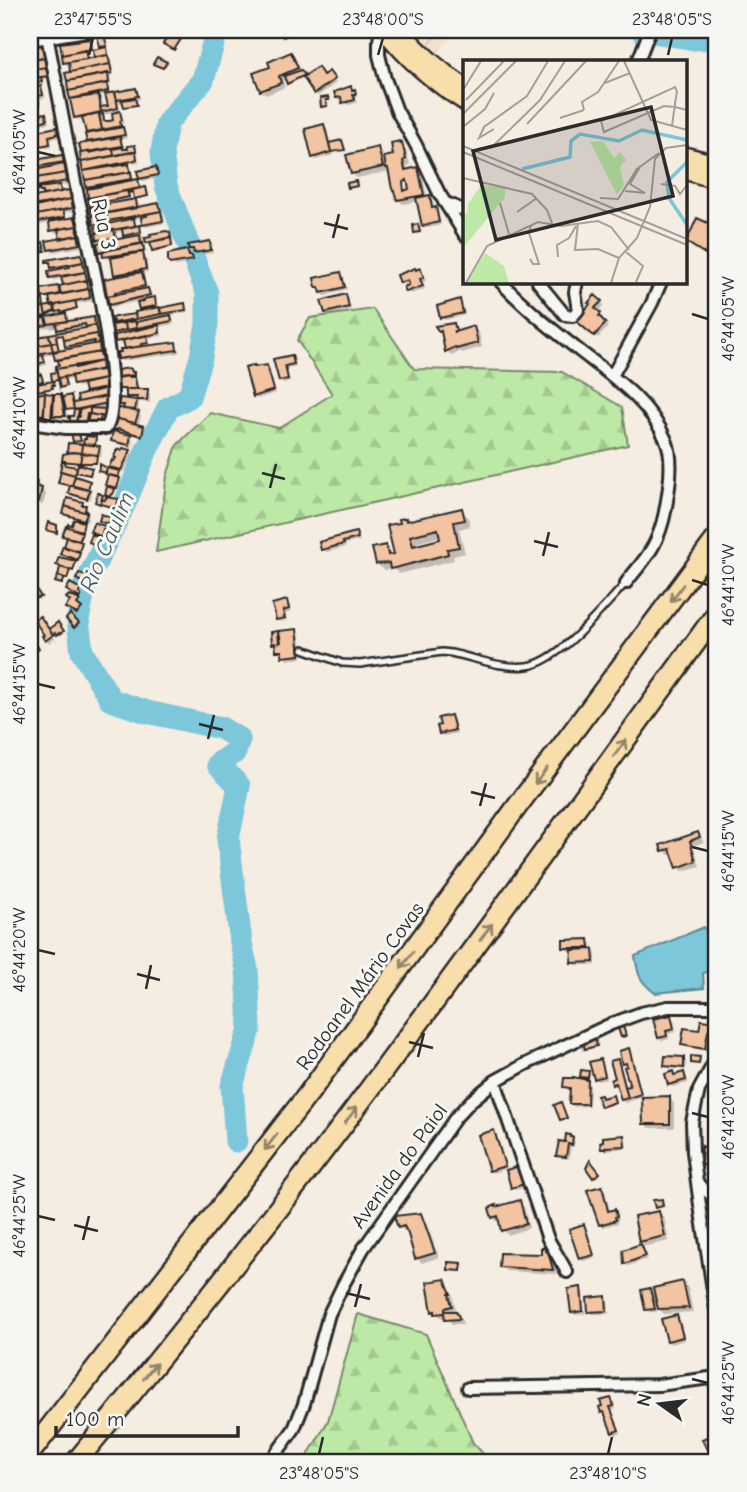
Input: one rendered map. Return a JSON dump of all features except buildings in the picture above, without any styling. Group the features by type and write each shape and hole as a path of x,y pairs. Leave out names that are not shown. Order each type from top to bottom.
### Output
{"highway":[{"name":"Rodoanel Mário Covas","path":"30,1453 309,1093 717,538"},
{"path":"76,1462 343,1125 717,613"}],"main road":[{"path":"383,30 420,70 463,101"},
{"path":"400,30 414,47 463,86"},
{"path":"688,157 717,164"},
{"path":"688,173 717,180"}],"street":[{"path":"30,40 47,33 93,30"},
{"path":"383,30 379,41 379,55 388,89 431,179 463,232"},
{"path":"638,60 650,30"},
{"name":"Rua 3","path":"30,423 103,429 107,427 112,402 110,359 97,285 47,33"},
{"path":"444,202 463,210"},
{"path":"502,284 538,318 632,394 652,415 667,441 670,459 667,504 661,528 650,552 626,583"},
{"path":"540,284 569,317 578,310 577,284"},
{"path":"612,376 660,284"},
{"name":"Avenida do Paiol","path":"270,1462 294,1429 304,1404 329,1314 363,1249 456,1117 471,1101 495,1081 611,1024 668,1007 717,1007"},
{"path":"717,1057 699,1090 692,1122 693,1152 717,1316"},
{"path":"495,1081 548,1239 566,1272"},
{"path":"698,1184 717,1200"},
{"path":"468,1388 659,1385 717,1377"}],"lane":[{"path":"303,649 342,663 360,664 452,653 508,666 527,666 544,661 562,649 626,583"}],"shaded area":[{"path":"409,30 456,30 433,58"}],"green space":[{"path":"373,309 414,369 562,372 622,407 628,445 156,552 167,476 177,445 210,413 279,428 332,394 297,340 310,318"},
{"path":"358,1314 426,1334 473,1443 491,1462 304,1462 328,1421"}],"water":[{"path":"704,927 717,949 717,959 713,961 713,971 703,973 704,988 655,993 650,989 640,977 635,956"}],"waterway":[{"name":"Rio Caulim","path":"217,30 203,80 167,123 162,152 166,186 207,293 207,324 201,357 189,397 168,408 147,449 126,501 85,585 78,620 82,652 111,700 147,712 221,728 239,739 235,752 218,764 239,786 228,839 241,943 247,969 250,1029 232,1086 236,1141"},
{"path":"642,30 694,39 717,38"}]}
